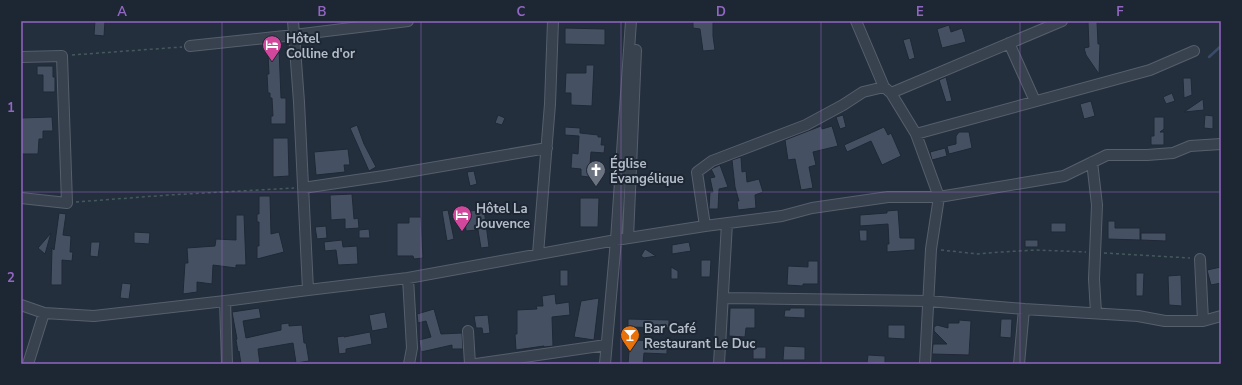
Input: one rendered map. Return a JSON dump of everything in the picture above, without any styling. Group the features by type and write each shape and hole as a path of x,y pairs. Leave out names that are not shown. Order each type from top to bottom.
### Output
{"street":[{"path":"294,21 304,188 308,290"},
{"path":"190,46 294,36 408,21"},
{"path":"538,254 547,148 554,21"},
{"path":"605,364 616,240 631,21"},
{"path":"628,238 637,21"},
{"path":"856,21 888,90 916,134 939,197 931,250 925,364"},
{"path":"705,226 697,172 712,161 806,125 843,105 863,92 888,90 1062,21"},
{"path":"1009,43 1035,101"},
{"path":"916,134 1150,70 1194,51"},
{"path":"21,57 62,56 67,203 21,198"},
{"path":"21,305 44,313 94,316 225,302 408,278 628,238 782,216 812,208 888,197 939,197 1064,176 1107,155 1147,155 1173,153 1190,146 1221,144"},
{"path":"304,188 547,148"},
{"path":"1092,162 1097,205 1094,253 1096,313"},
{"path":"719,364 727,223"},
{"path":"1200,259 1203,321"},
{"path":"408,278 412,348 409,364"},
{"path":"723,298 928,302 1138,316 1165,321 1203,321 1221,316"},
{"path":"225,302 227,364"},
{"path":"1019,364 1024,309"},
{"path":"28,364 44,313"},
{"path":"468,331 470,364"},
{"path":"476,364 606,345"}],"path":[{"path":"62,56 190,46"},
{"path":"67,203 169,194 304,188"},
{"path":"931,250 950,250 978,254 1036,250 1200,259"}],"building":[{"path":"95,21 105,21 104,36 94,35"},
{"path":"693,21 713,21 715,50 703,51 700,29 693,28"},
{"path":"1088,22 1097,22 1098,44 1100,44 1099,74 1086,55 1084,48 1089,47"},
{"path":"949,25 951,32 962,28 966,42 942,48 937,29"},
{"path":"565,28 605,29 605,45 565,44"},
{"path":"910,38 915,58 909,60 903,40"},
{"path":"276,44 279,48 281,98 286,98 286,124 271,124 271,116 273,116 272,98 270,98 270,93 268,93 267,74 269,74 266,45"},
{"path":"586,65 594,65 592,106 571,105 571,93 565,93 566,73 586,73"},
{"path":"37,66 53,66 55,92 43,92 43,75 37,75"},
{"path":"946,77 952,101 946,102 939,80"},
{"path":"1183,78 1191,78 1192,95 1184,98"},
{"path":"1172,93 1175,101 1166,104 1163,97"},
{"path":"1203,99 1204,110 1184,112"},
{"path":"1091,101 1095,116 1084,119 1080,104"},
{"path":"498,115 505,118 502,125 495,123"},
{"path":"843,115 846,127 840,129 836,117"},
{"path":"1205,115 1213,116 1213,129 1204,128"},
{"path":"52,117 53,131 43,131 43,139 39,139 38,154 21,154 21,118"},
{"path":"1154,117 1164,117 1164,129 1160,132 1164,132 1164,145 1151,145 1151,136 1154,136"},
{"path":"357,125 364,144 376,167 369,171 350,128"},
{"path":"821,126 822,129 832,126 838,146 813,152 816,165 809,167 813,188 801,190 795,159 788,160 785,140"},
{"path":"565,127 580,128 580,133 598,135 598,137 602,137 601,145 605,145 604,153 591,152 589,177 581,176 581,169 571,168 572,153 578,154 579,136 565,135"},
{"path":"884,127 888,135 891,133 901,156 882,165 871,141 847,152 844,145"},
{"path":"959,132 969,132 972,148 949,154 947,146 956,144 956,136"},
{"path":"273,138 288,138 289,176 273,177"},
{"path":"945,148 947,156 932,160 930,152"},
{"path":"348,149 350,165 344,165 345,172 316,175 314,152"},
{"path":"741,157 742,172 746,171 747,182 759,179 763,192 755,195 756,208 738,210 737,201 739,201 735,187 732,160"},
{"path":"720,165 728,187 719,189 718,209 709,209 710,192 713,192 710,178 715,177 711,169"},
{"path":"474,171 477,184 470,186 467,172"},
{"path":"352,194 354,219 358,218 359,228 345,229 345,219 331,220 330,195"},
{"path":"259,196 270,196 271,234 279,232 284,252 257,259 257,246 259,246 259,222 257,222 257,214 259,214"},
{"path":"580,198 599,198 598,227 580,227"},
{"path":"484,209 489,247 481,248 478,230 466,231 464,212"},
{"path":"448,210 454,239 447,241 442,211"},
{"path":"898,210 900,238 915,238 915,250 887,252 887,244 889,244 888,224 860,226 860,215 887,213 887,211"},
{"path":"59,213 66,214 63,235 71,236 70,252 73,252 72,261 62,260 62,285 51,285 52,248 54,250"},
{"path":"236,215 244,215 246,265 236,265 236,268 213,265 212,284 197,282 197,292 183,294 185,263 188,263 187,248 215,246 216,239 236,240"},
{"path":"409,217 421,217 423,258 414,259 413,256 397,256 397,223 409,223"},
{"path":"1108,221 1115,221 1115,228 1140,228 1140,240 1108,239"},
{"path":"1051,223 1066,223 1066,232 1051,232"},
{"path":"326,226 327,238 317,239 315,227"},
{"path":"369,229 370,238 359,238 359,230"},
{"path":"859,230 867,230 867,241 860,241"},
{"path":"134,232 150,233 149,244 134,243"},
{"path":"51,233 45,254 38,248"},
{"path":"1141,233 1166,233 1166,241 1141,240"},
{"path":"342,240 343,247 357,246 358,264 338,265 336,250 325,251 324,242"},
{"path":"1025,240 1038,240 1038,247 1025,247"},
{"path":"91,242 100,242 98,257 90,256"},
{"path":"689,242 691,251 672,254 672,245"},
{"path":"645,249 656,256 644,258 641,256"},
{"path":"701,260 711,260 710,277 701,277"},
{"path":"808,261 818,261 818,284 803,284 803,286 787,285 788,266 808,267"},
{"path":"671,267 678,271 678,279 671,279"},
{"path":"1221,267 1221,283 1211,285 1207,270"},
{"path":"560,270 568,270 568,286 560,286"},
{"path":"1136,273 1144,273 1143,296 1136,296"},
{"path":"1181,275 1182,306 1169,305 1168,276"},
{"path":"122,283 131,284 129,299 120,298"},
{"path":"555,294 556,304 569,302 570,315 552,317 553,346 516,350 515,334 517,334 517,310 537,309 536,306 543,306 542,296"},
{"path":"599,298 594,340 574,337 581,301"},
{"path":"259,308 261,318 243,321 246,338 281,330 281,324 289,323 289,326 302,325 304,343 306,343 309,361 296,363 293,343 258,349 260,364 241,364 232,312"},
{"path":"730,308 755,308 755,328 746,328 745,337 729,336"},
{"path":"790,308 805,308 805,318 784,317 785,310 790,310"},
{"path":"434,309 441,334 462,333 463,349 452,349 452,345 421,352 419,340 431,337 426,321 418,323 417,314"},
{"path":"385,312 388,328 372,331 369,315"},
{"path":"488,315 490,333 483,334 482,328 476,328 474,316"},
{"path":"628,319 669,320 669,328 628,327"},
{"path":"1001,319 1012,319 1011,338 1000,337"},
{"path":"959,320 971,321 969,355 932,354 933,344 947,344 934,331 934,327 937,325 948,328 948,323 959,323"},
{"path":"888,325 905,325 905,339 888,338"},
{"path":"370,332 372,344 346,349 346,353 339,354 337,337"},
{"path":"630,340 667,341 667,354 644,353 643,364 628,364"},
{"path":"784,346 805,347 805,360 783,360"},
{"path":"753,347 766,347 766,359 753,359"},
{"path":"868,355 885,356 885,364 867,363"}],"waterway":[{"path":"1209,57 1221,46"}],"place":[{"name":"Hôtel Colline d'or","path":"272,62"},
{"name":"Église Évangélique","path":"596,187"},
{"name":"Hôtel La Jouvence","path":"462,232"},
{"name":"Bar Café Restaurant Le Duc","path":"630,352"}]}
